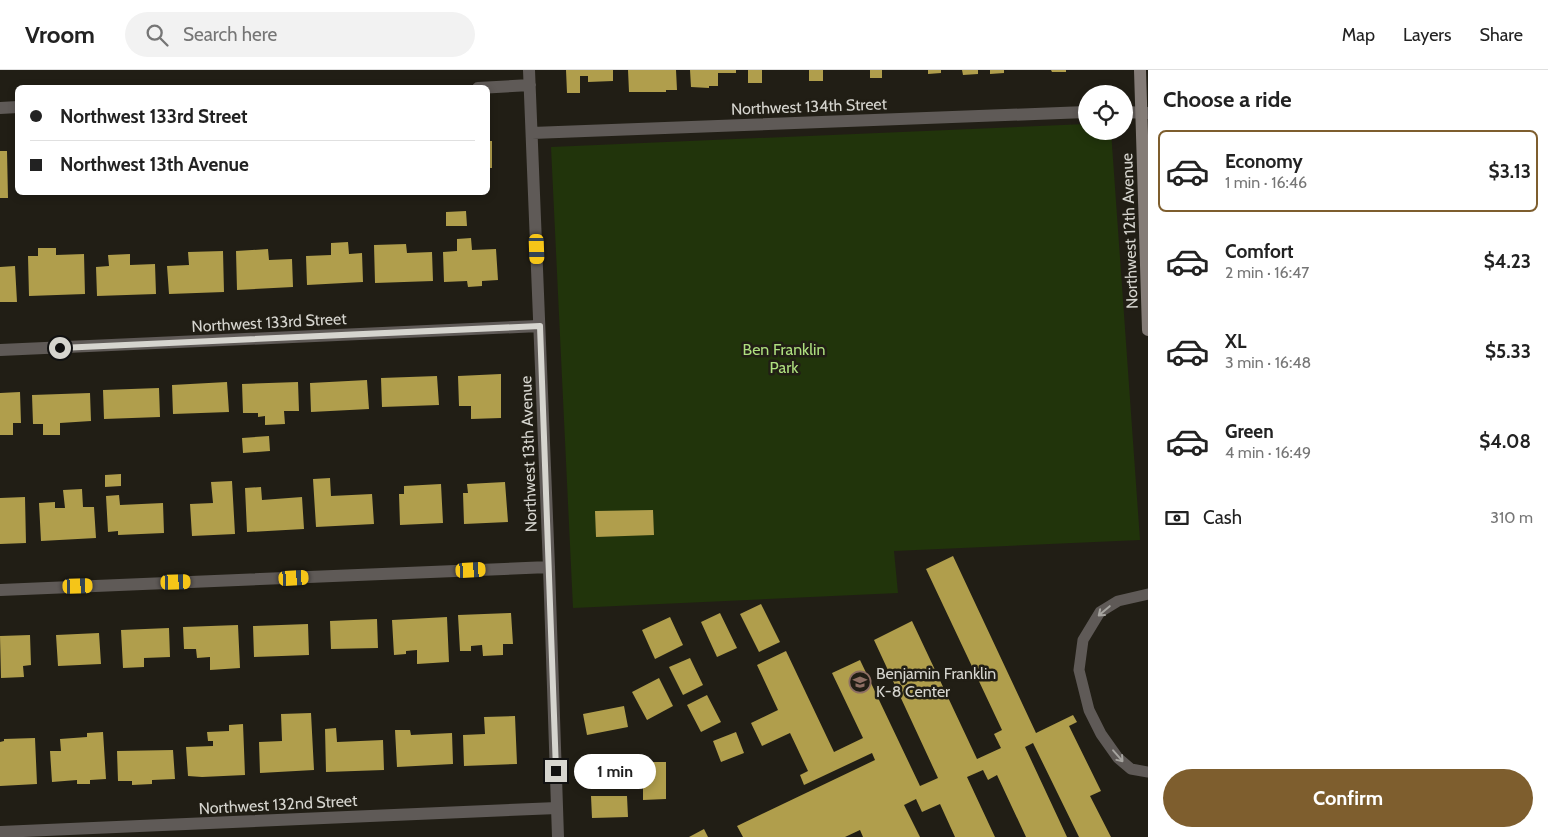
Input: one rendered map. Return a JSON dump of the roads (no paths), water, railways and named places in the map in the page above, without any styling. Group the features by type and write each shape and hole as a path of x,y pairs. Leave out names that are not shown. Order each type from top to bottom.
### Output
{"street":[{"name":"Northwest 13th Avenue","path":"529,70 558,837"},
{"name":"Northwest 12th Avenue","path":"1140,70 1144,113 1148,330"},
{"path":"490,87 530,85"},
{"path":"0,108 15,107"},
{"name":"Northwest 134th Street","path":"532,133 1078,112"},
{"name":"Northwest 133rd Street","path":"0,350 540,326"},
{"path":"0,590 549,567"},
{"name":"Northwest 132nd Street","path":"0,832 557,808"}],"lane":[{"path":"1148,594 1118,601 1100,612 1083,640 1079,670 1089,710 1101,734 1118,758 1131,769 1148,772"}],"place":[{"name":"Benjamin Franklin K-8 Center","path":"860,682"}],"park label":[{"name":"Ben Franklin Park","path":"784,358"}]}
